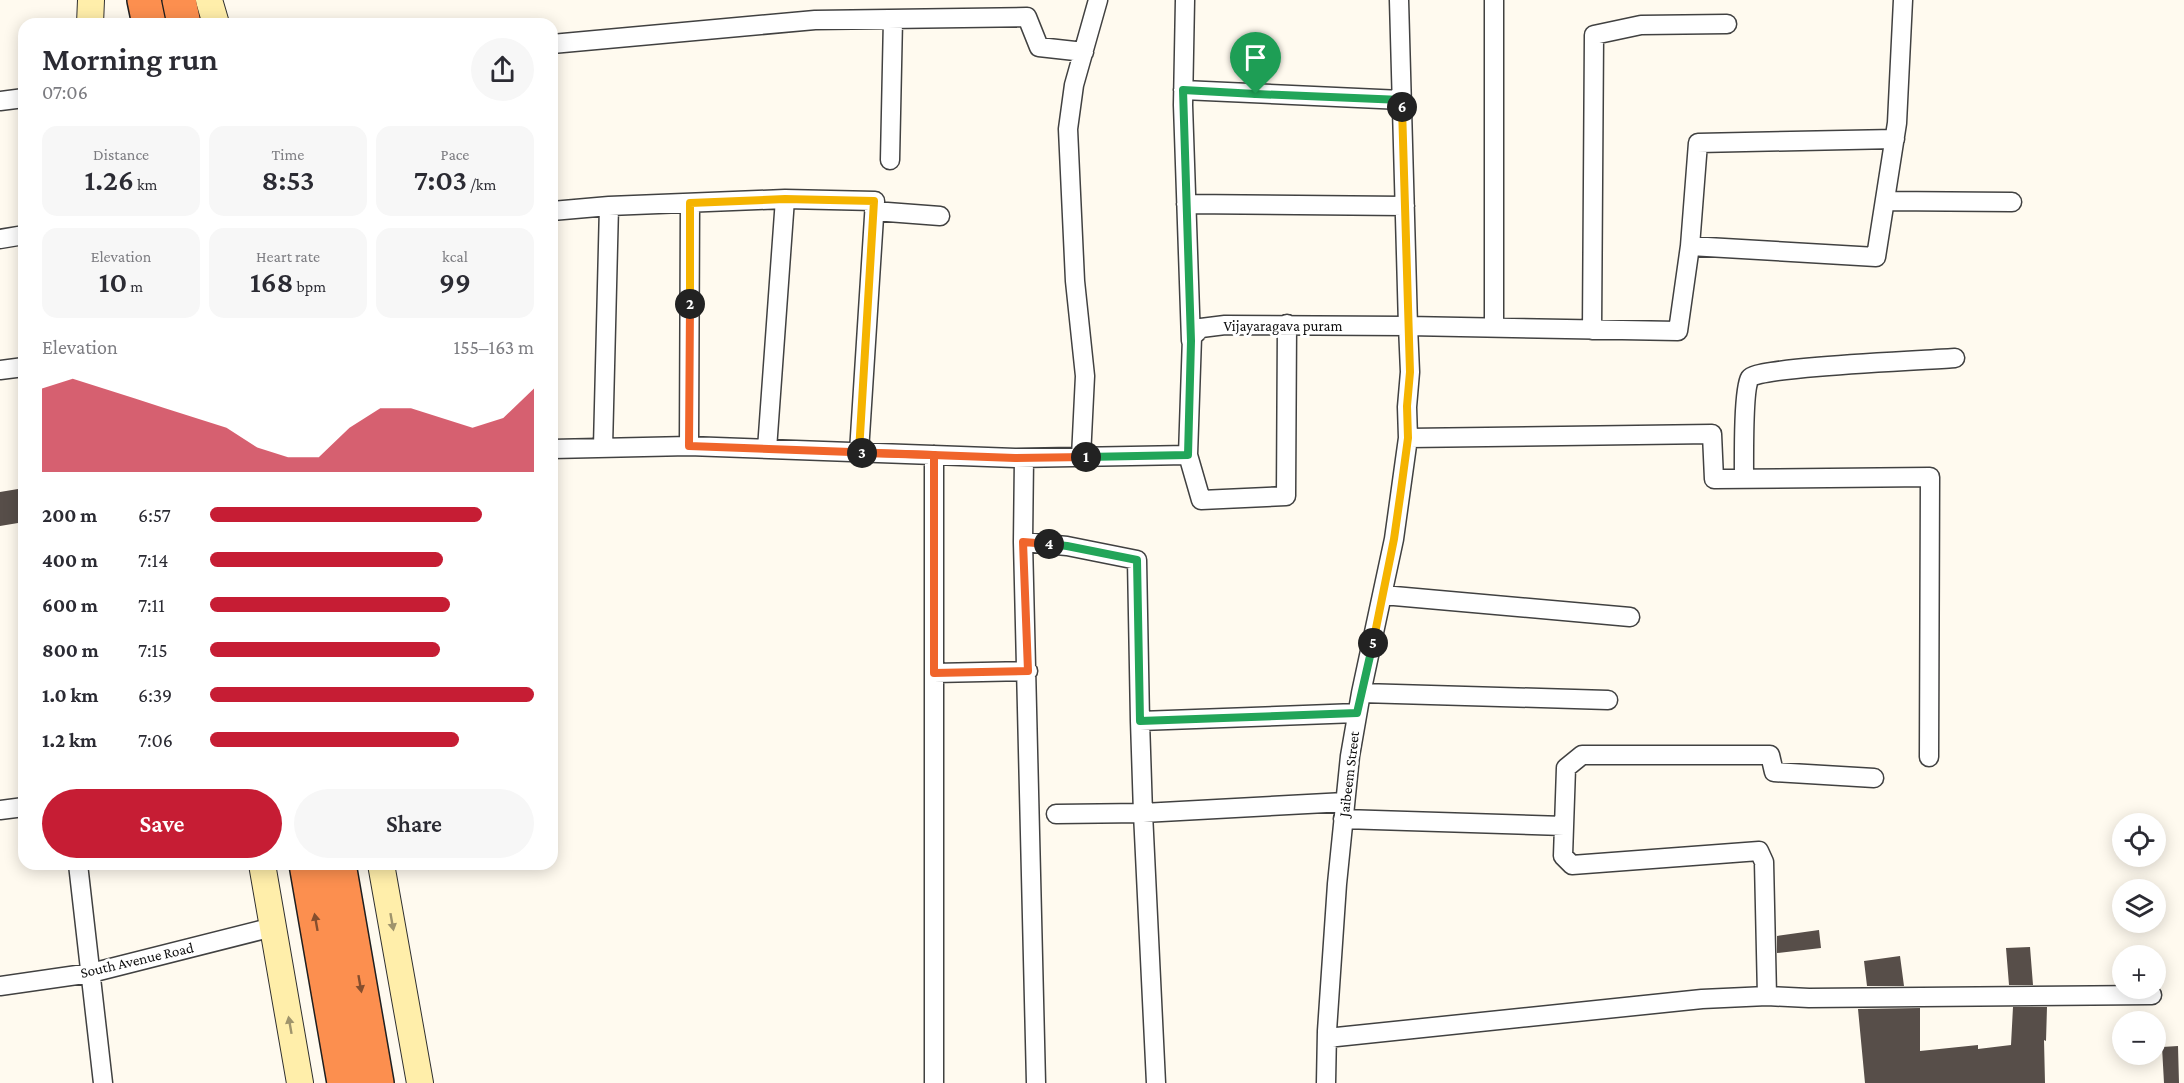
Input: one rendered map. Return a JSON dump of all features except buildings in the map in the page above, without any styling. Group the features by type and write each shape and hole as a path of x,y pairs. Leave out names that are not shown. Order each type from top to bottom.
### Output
{"highway":[{"path":"144,0 148,18"},
{"path":"179,0 182,18"},
{"path":"307,870 344,1083"},
{"path":"340,870 377,1083"}],"main road":[{"path":"90,18 91,0"},
{"path":"209,0 214,18"},
{"path":"263,870 300,1083"},
{"path":"382,870 420,1083"}],"street":[{"path":"1081,457 1085,376 1075,281 1068,129 1074,85 1098,0"},
{"path":"1185,0 1183,90 1191,341 1188,455 1201,500 1286,496 1287,324"},
{"path":"1400,0 1408,326"},
{"path":"1494,0 1494,328"},
{"path":"1895,139 1698,143 1690,246 1876,256 1895,139 1897,123 1903,0"},
{"path":"558,43 815,20 1027,17 1039,47 1084,52"},
{"path":"890,160 892,19"},
{"path":"1592,330 1594,35 1641,25 1727,24"},
{"path":"1183,90 1402,100"},
{"path":"0,101 18,99"},
{"path":"767,449 785,199"},
{"path":"558,210 609,206 785,199 874,201 859,452"},
{"path":"1885,201 2013,202"},
{"path":"689,446 690,203"},
{"path":"1186,204 1405,206"},
{"path":"603,447 609,206"},
{"path":"874,211 940,216"},
{"path":"0,239 18,236"},
{"name":"Vijayaragava puram","path":"1191,341 1201,328 1225,325 1287,324 1678,331 1690,246"},
{"name":"Jaibeem Street","path":"1326,1083 1336,884 1350,756 1394,539 1408,438 1407,406 1410,372 1408,326"},
{"path":"1744,479 1746,394 1750,378 1754,374 1786,369 1955,358"},
{"path":"0,370 18,368"},
{"path":"1408,438 1712,434 1714,479 1930,477 1929,757"},
{"path":"558,449 689,446 1024,458 1188,455"},
{"path":"934,455 934,1083"},
{"path":"1024,458 1023,542 1028,671 1031,932 1036,1083"},
{"path":"1023,542 1067,546 1137,560 1143,813 1156,1083"},
{"path":"1383,595 1630,617"},
{"path":"934,673 1028,671"},
{"path":"1361,693 1608,700"},
{"path":"1140,721 1357,713"},
{"path":"1767,996 1764,862 1759,851 1572,865 1563,856 1566,768 1582,755 1770,755 1774,772 1874,778"},
{"path":"0,810 18,808"},
{"path":"1056,814 1344,810 1564,826"},
{"path":"79,870 103,1083"},
{"name":"South Avenue Road","path":"0,986 91,973 273,927"},
{"path":"1327,1038 1702,999 1767,996 1809,998 2112,995"}],"route":[{"path":"1256,94 1183,90 1191,341 1188,455 1015,458 859,452 813,451 689,446 690,203 785,199 874,201 859,452 934,455 934,673 1028,671 1023,542 1067,546 1137,560 1140,721 1357,713 1394,539 1408,438 1407,406 1410,372 1402,100 1256,94"}]}
